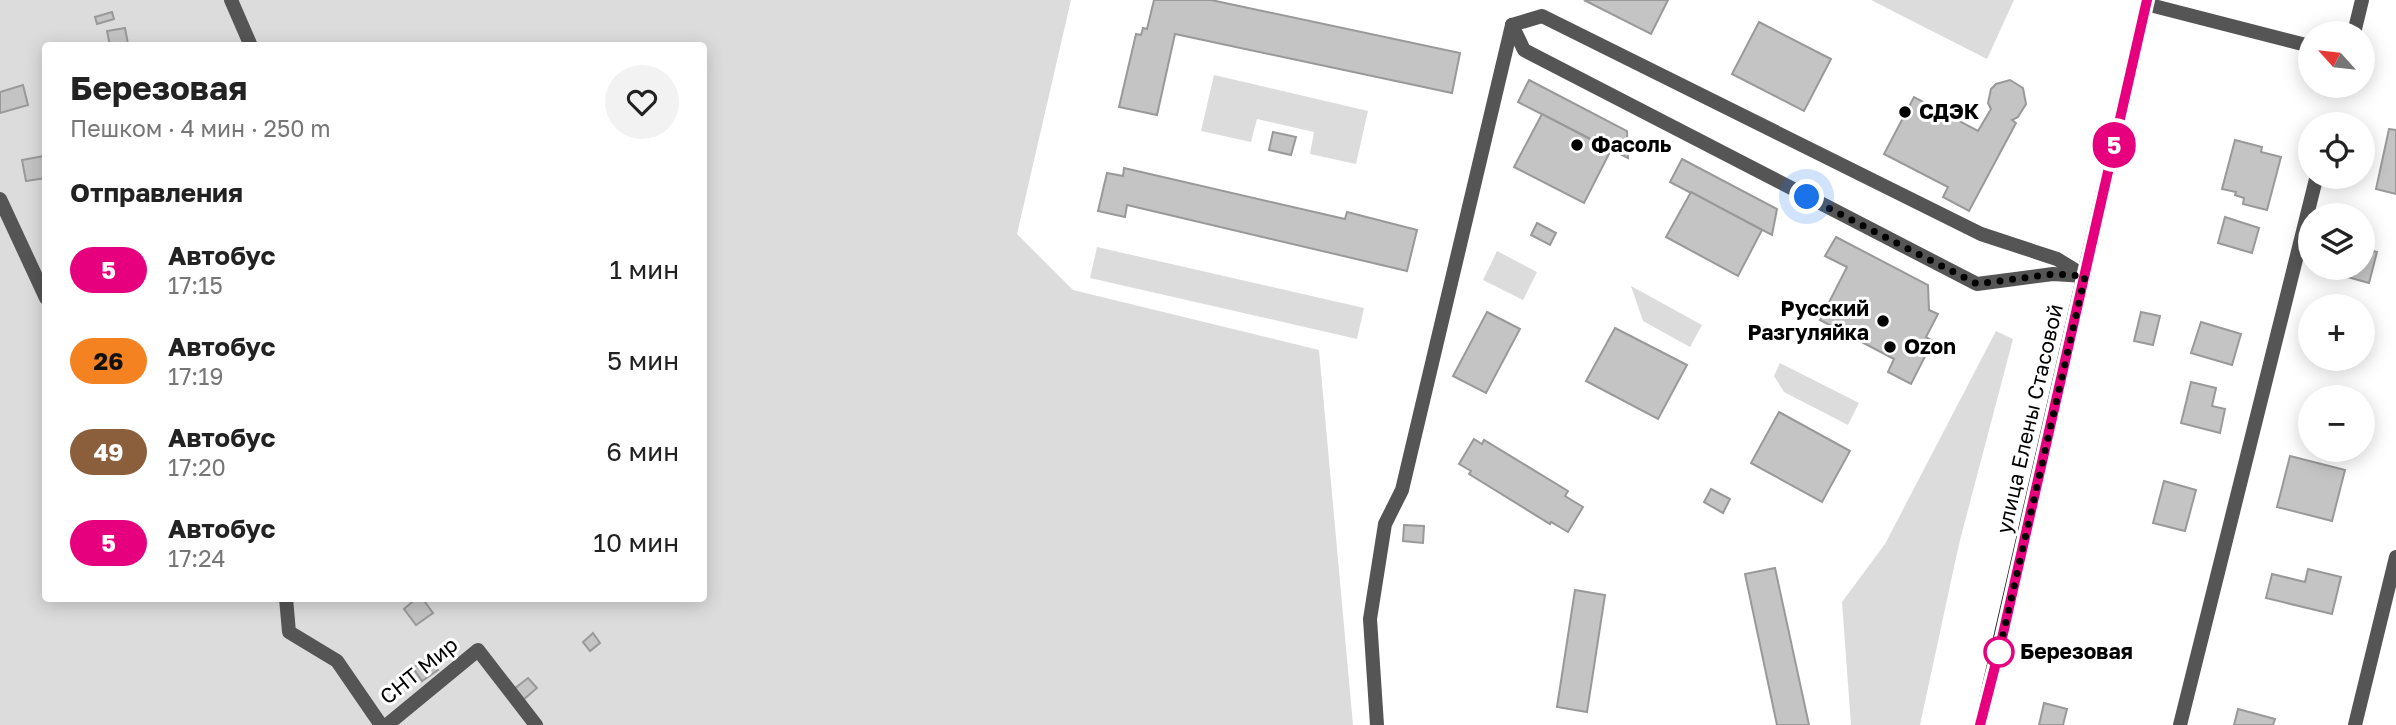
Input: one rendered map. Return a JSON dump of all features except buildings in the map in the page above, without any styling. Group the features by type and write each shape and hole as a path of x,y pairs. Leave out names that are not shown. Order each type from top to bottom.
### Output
{"main road":[{"name":"улица Елены Стасовой","path":"1980,725 2146,2"}],"street":[{"path":"231,0 249,42"},
{"path":"2357,21 2362,0"},
{"path":"2146,2 2298,43"},
{"path":"1513,25 1542,16 1981,234 2057,259 2085,276"},
{"path":"1513,25 1524,51 1977,284 2053,274 2085,276"},
{"path":"1377,725 1370,619 1385,524 1402,490 1513,25"},
{"path":"2180,725 2314,189"},
{"path":"0,200 42,289"},
{"path":"2355,725 2396,557"},
{"name":"СНТ Мир","path":"286,602 289,632 337,662 381,725"},
{"name":"СНТ Мир","path":"387,725 478,650 537,725"}],"shaded area":[{"path":"0,0 1071,0 1017,234 1073,290 1319,350 1353,725 0,725"},
{"path":"1871,0 2014,0 1987,59"},
{"path":"1214,75 1368,111 1356,164 1310,154 1314,132 1257,119 1251,142 1201,131"},
{"path":"1097,247 1364,308 1357,339 1090,278"},
{"path":"1497,251 1537,272 1523,300 1483,280"},
{"path":"1631,286 1702,325 1690,347 1643,321"},
{"path":"1996,331 2013,339 1959,544 1920,725 1851,725 1842,602 1885,544"},
{"path":"1780,363 1859,403 1848,425 1784,392 1774,376"}],"bus line":[{"name":"5","path":"1980,725 2147,0"}],"place":[{"name":"СДЭК","path":"1905,112"},
{"name":"Фасоль","path":"1577,145"},
{"name":"Русский Разгуляйка","path":"1883,321"},
{"name":"Ozon","path":"1890,347"},
{"name":"Березовая","path":"1999,652"}],"route":[{"path":"1807,197 1977,284 2053,274 2085,276 1999,652"}]}
